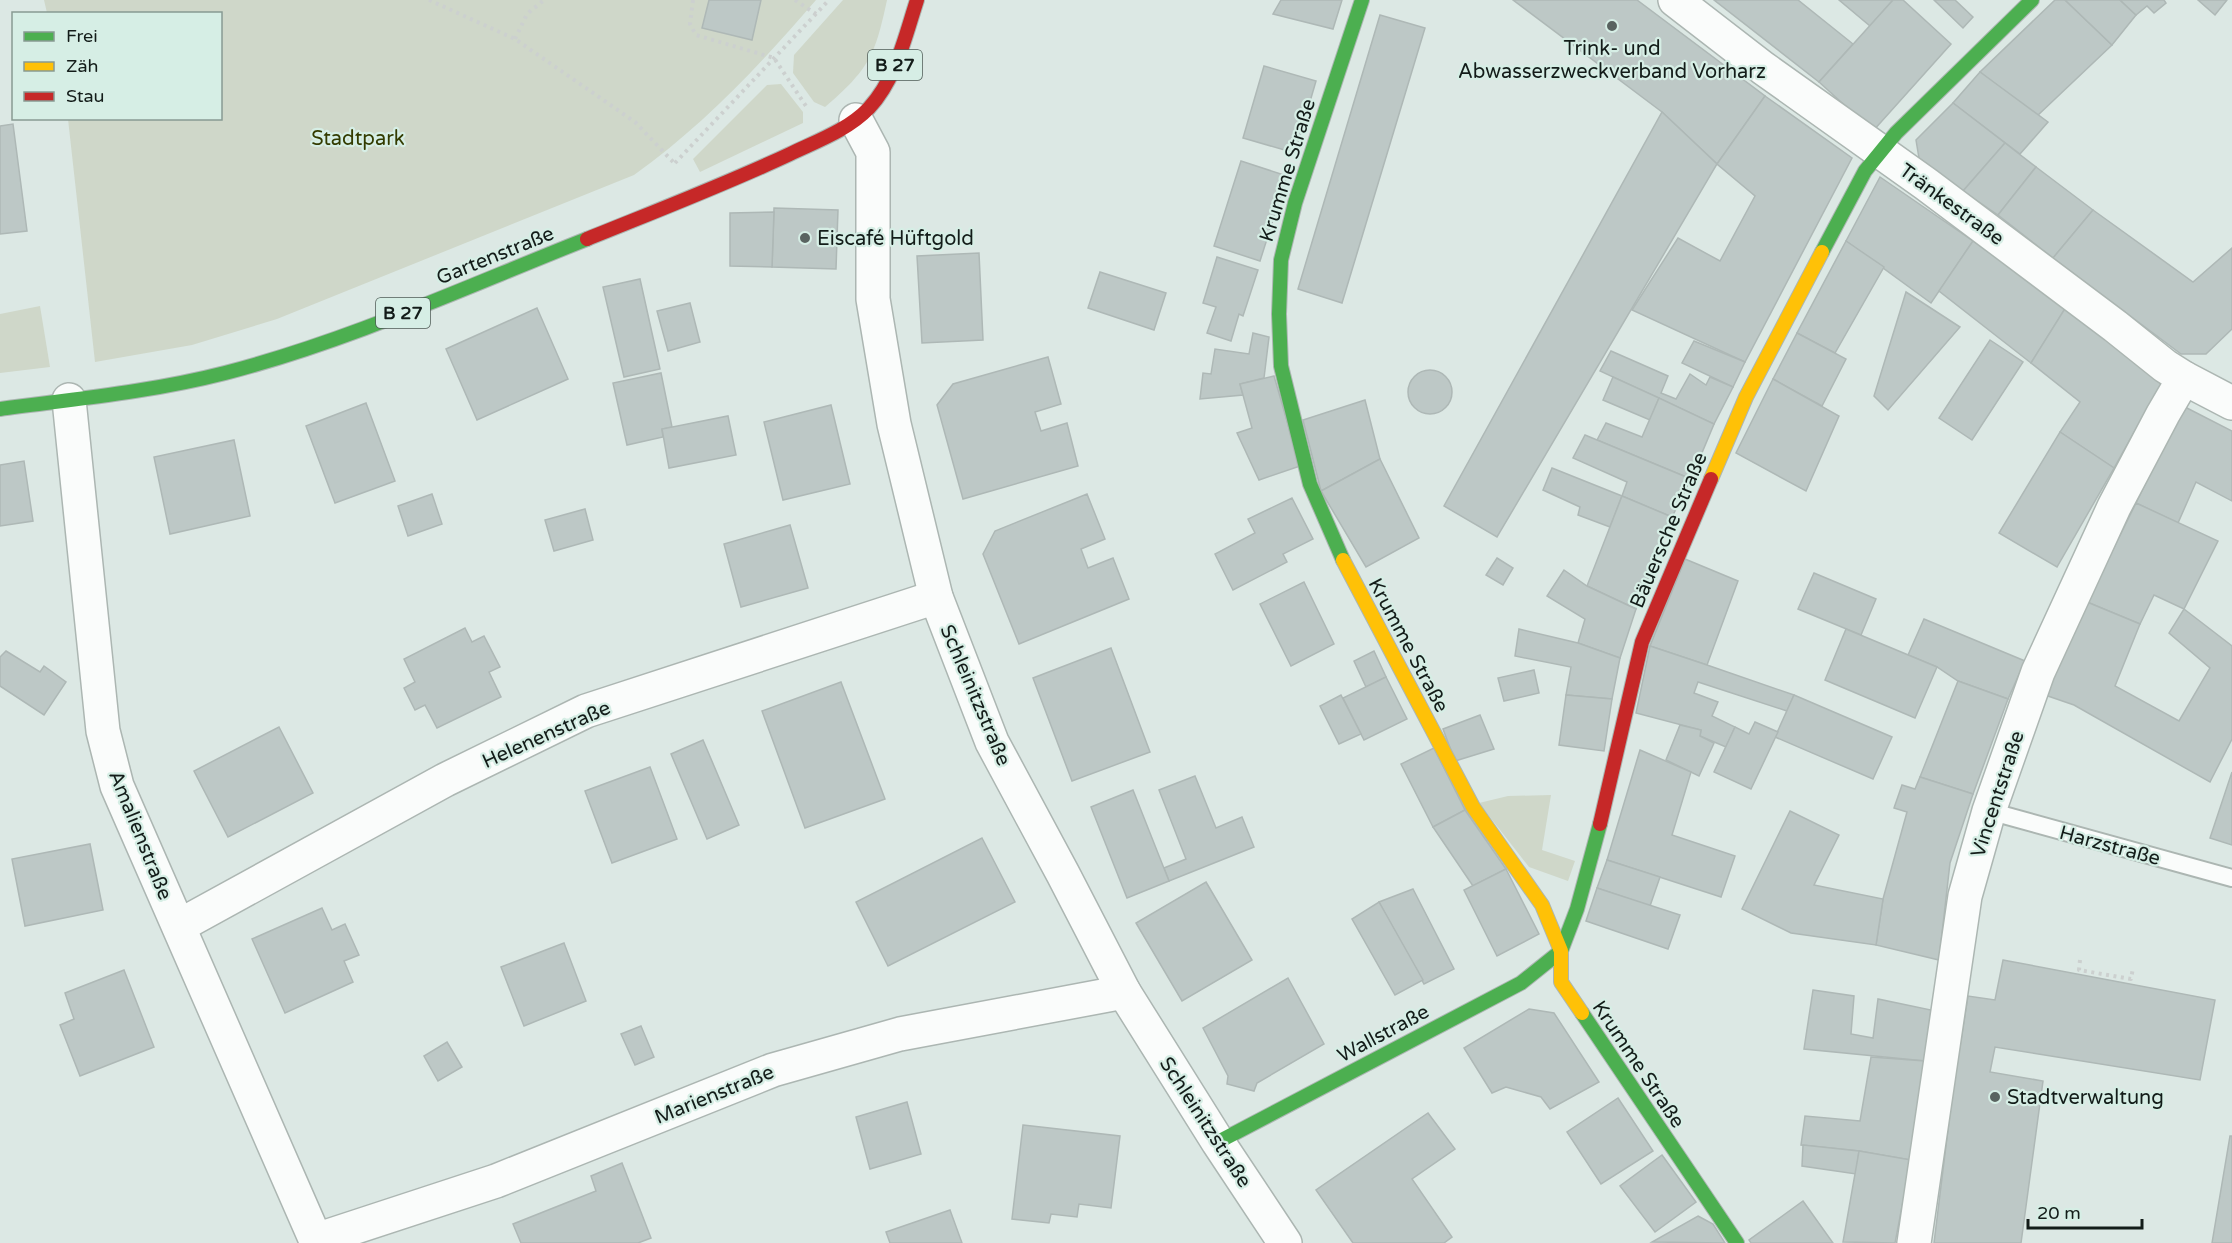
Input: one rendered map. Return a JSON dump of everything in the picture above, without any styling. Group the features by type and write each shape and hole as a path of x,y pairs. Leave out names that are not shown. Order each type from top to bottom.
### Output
{"street":[{"name":"Gartenstraße","path":"0,409 139,392 225,373 344,336 690,198 788,155 836,132 856,120 870,107 889,80 917,0"},
{"name":"Krumme Straße","path":"1362,0 1295,203 1281,260 1279,314 1281,366 1310,484 1335,545 1473,807 1542,905 1561,951 1561,982 1737,1243"},
{"name":"Tränkestraße","path":"1675,0 1763,68 2002,241 2184,378 2227,390"},
{"name":"Bäuersche Straße","path":"1561,951 1580,898 1607,796 1642,642 1746,397 1865,171 1896,133 2032,0"},
{"name":"Schleinitzstraße","path":"856,120 873,152 873,299 894,424 936,597 992,742 1124,992 1218,1142 1285,1243"},
{"name":"Vincentstraße","path":"1914,1243 1965,896 1989,811 2038,672 2114,507 2184,378"},
{"name":"Amalienstraße","path":"69,400 103,731 117,786 317,1242"},
{"name":"Helenenstraße","path":"179,926 445,780 586,711 936,597"},
{"name":"Wallstraße","path":"1218,1142 1521,983 1561,951"},
{"name":"Marienstraße","path":"317,1242 496,1181 773,1070 900,1035 1124,992"}],"lane":[{"name":"Harzstraße","path":"1989,811 2232,878"}],"path":[{"path":"429,0 515,39 635,122 659,145"},
{"path":"515,39 527,14 544,0"},
{"path":"693,0 690,24 696,35 774,58 816,119 856,120"},
{"path":"795,0 816,14"},
{"path":"666,169 675,163 829,0"},
{"path":"2080,960 2079,970 2105,977 2131,979 2133,968"}],"green space":[{"name":"Stadtpark","path":"44,0 816,0 730,93 684,136 634,175 277,319 192,345 95,362 68,120 222,120 222,12 47,12"},
{"path":"843,0 887,0 874,48 868,60 852,82 825,107 814,102 793,73 794,55"},
{"path":"781,84 803,112 803,123 700,172 693,159 767,85"},
{"path":"40,306 50,367 0,373 0,314"},
{"path":"1551,795 1542,850 1575,861 1568,881 1529,867 1479,803 1508,796"}],"building":[{"path":"709,0 761,0 752,40 702,28"},
{"path":"1281,0 1342,0 1333,29 1273,14"},
{"path":"1513,0 1637,0 1765,96 1717,164 1662,112"},
{"path":"1714,0 1798,0 1853,44 1819,82"},
{"path":"1839,0 1893,0 1870,26"},
{"path":"1893,0 1903,0 1951,44 1873,131 1819,82"},
{"path":"1934,0 1955,0 1973,17 1963,28"},
{"path":"2055,0 2065,0 2112,45 2037,116 1980,72"},
{"path":"2065,0 2120,0 2136,15 2112,45"},
{"path":"2120,0 2164,0 2166,3 2154,13 2147,6 2136,15"},
{"path":"2198,0 2227,0 2215,15"},
{"path":"1380,15 1425,28 1342,303 1298,289"},
{"path":"1264,66 1316,81 1295,153 1243,138"},
{"path":"1980,72 2048,122 2020,154 1953,103"},
{"path":"1765,96 1852,158 1745,362 1632,310 1678,238 1720,261 1755,196 1717,164"},
{"path":"1953,103 2005,143 1963,191 1919,158 1916,140"},
{"path":"1662,112 1717,164 1497,537 1444,506"},
{"path":"13,124 27,231 0,234 0,126"},
{"path":"2005,143 2036,167 1998,215 1963,191"},
{"path":"1241,161 1287,176 1260,261 1214,246"},
{"path":"2036,167 2093,210 2053,258 1998,215"},
{"path":"1880,177 1973,241 1931,303 1846,241"},
{"path":"774,208 838,210 836,269 772,267"},
{"path":"2093,210 2193,282 2232,248 2232,329 2206,354 2181,354 2053,258"},
{"path":"774,212 772,267 730,266 730,213"},
{"path":"1846,241 1884,267 1835,353 1797,333"},
{"path":"1973,241 2066,307 2031,363 1939,291"},
{"path":"979,253 983,340 922,343 917,256"},
{"path":"1217,257 1258,270 1243,316 1239,314 1231,341 1207,333 1216,307 1203,303"},
{"path":"1100,272 1166,293 1154,330 1088,308"},
{"path":"640,279 660,369 624,377 603,287"},
{"path":"1906,292 1960,327 1888,410 1874,396"},
{"path":"690,303 700,342 668,351 657,311"},
{"path":"2066,307 2161,384 2114,468 2060,432 2080,402 2031,363"},
{"path":"537,308 568,379 477,420 446,349"},
{"path":"1253,333 1269,337 1264,378 1240,384 1243,395 1200,399 1203,373 1211,374 1215,349 1249,354"},
{"path":"1797,333 1846,359 1822,406 1773,379"},
{"path":"1990,340 2023,362 1972,440 1939,418"},
{"path":"1694,341 1745,362 1733,387 1682,363"},
{"path":"1611,351 1668,376 1661,393 1676,399 1690,374 1706,385 1710,377 1733,387 1714,424 1600,371"},
{"path":"1048,357 1061,404 1035,412 1041,431 1067,423 1078,466 963,499 937,405 953,384"},
{"path":"1430,370 1445,377 1452,392 1445,407 1430,414 1415,407 1408,392 1415,377"},
{"path":"661,373 672,427 662,429 663,437 627,445 613,383"},
{"path":"1274,376 1300,466 1259,480 1237,433 1252,428 1240,384"},
{"path":"1613,377 1659,398 1650,420 1603,400"},
{"path":"1773,379 1839,416 1806,491 1736,453"},
{"path":"1659,398 1714,424 1691,479 1597,440 1606,423 1642,437"},
{"path":"1365,400 1380,459 1321,491 1303,420"},
{"path":"366,403 395,481 335,503 306,426"},
{"path":"831,405 850,484 783,500 764,422"},
{"path":"2183,406 2232,431 2232,501 2196,482 2178,523 2136,503"},
{"path":"728,416 736,455 669,468 662,429"},
{"path":"2060,432 2114,468 2057,567 1999,533"},
{"path":"1585,435 1691,479 1672,517 1622,496 1627,482 1573,458"},
{"path":"234,440 250,516 170,534 154,457"},
{"path":"1380,459 1419,538 1366,567 1321,491"},
{"path":"24,461 33,521 0,526 0,465"},
{"path":"1552,468 1622,496 1610,527 1578,515 1580,507 1543,490"},
{"path":"432,494 442,524 408,536 398,506"},
{"path":"1087,494 1105,539 1081,549 1088,568 1113,558 1129,599 1019,644 983,554 995,531"},
{"path":"1622,496 1672,517 1636,609 1587,586"},
{"path":"1292,498 1313,539 1283,554 1287,562 1233,590 1215,554 1255,533 1248,519"},
{"path":"2136,503 2218,541 2184,609 2154,595 2140,624 2087,602"},
{"path":"585,509 593,540 554,551 545,520"},
{"path":"790,525 808,588 741,607 724,544"},
{"path":"1497,558 1513,568 1503,585 1486,575"},
{"path":"1685,559 1738,581 1707,665 1650,646"},
{"path":"1564,570 1587,586 1636,609 1620,658 1578,643 1585,619 1547,596"},
{"path":"1814,573 1876,599 1861,635 1798,609"},
{"path":"1304,582 1334,644 1291,666 1260,604"},
{"path":"2087,602 2140,624 2115,686 2179,721 2210,668 2169,633 2184,609 2232,646 2232,739 2210,782 2074,705 2045,695"},
{"path":"1924,619 2025,661 2008,699 1958,681 1937,667 1908,655"},
{"path":"465,628 472,642 484,636 500,667 489,672 501,697 437,728 425,705 415,710 404,688 415,682 404,659"},
{"path":"1519,629 1578,643 1620,658 1612,699 1566,695 1571,667 1515,656"},
{"path":"1846,629 1937,667 1915,718 1825,680"},
{"path":"1650,646 1794,695 1787,711 1698,682 1694,693 1718,702 1712,716 1735,727 1726,747 1700,736 1701,730 1636,713"},
{"path":"1111,648 1150,752 1072,781 1033,678"},
{"path":"6,651 40,672 44,666 66,682 44,715 0,686 0,657"},
{"path":"1374,651 1386,677 1366,687 1354,661"},
{"path":"1534,670 1539,693 1504,701 1498,678"},
{"path":"1386,677 1407,719 1364,740 1343,698"},
{"path":"1958,681 2008,699 1973,794 1920,777"},
{"path":"841,682 885,799 805,828 762,711"},
{"path":"1341,695 1361,734 1339,744 1320,706"},
{"path":"1566,695 1612,699 1604,751 1559,745"},
{"path":"1794,695 1892,737 1873,779 1775,737"},
{"path":"1480,715 1494,749 1455,761 1443,729"},
{"path":"1755,722 1778,732 1751,789 1714,772 1735,727 1749,734"},
{"path":"1680,725 1701,730 1700,736 1714,743 1699,776 1666,760"},
{"path":"279,727 313,793 228,837 194,771"},
{"path":"703,740 739,825 707,839 671,754"},
{"path":"1434,748 1465,810 1433,827 1401,764"},
{"path":"1640,750 1691,772 1672,835 1735,856 1721,897 1607,860"},
{"path":"650,767 677,839 612,863 585,791"},
{"path":"2232,772 2232,845 2210,838"},
{"path":"1195,776 1216,828 1242,817 1254,847 1169,881 1164,868 1186,859 1159,790"},
{"path":"1920,777 1973,794 1950,863 1939,960 1876,945 1883,899 1907,812 1894,808 1902,785 1915,789"},
{"path":"1133,790 1169,881 1127,898 1091,807"},
{"path":"1465,810 1506,869 1473,886 1433,827"},
{"path":"1790,811 1839,835 1814,885 1883,899 1876,945 1791,933 1742,909"},
{"path":"982,838 1015,902 888,966 856,902"},
{"path":"90,844 103,910 25,926 12,859"},
{"path":"1607,860 1660,877 1650,906 1597,888"},
{"path":"1506,869 1539,934 1497,956 1464,890"},
{"path":"1206,882 1252,960 1182,1001 1136,923"},
{"path":"1597,888 1680,915 1668,949 1586,921"},
{"path":"1413,889 1454,969 1424,984 1379,902"},
{"path":"1379,902 1423,980 1395,995 1352,919"},
{"path":"322,908 332,930 345,924 359,955 344,961 353,982 285,1013 252,939"},
{"path":"564,943 586,1001 524,1026 501,967"},
{"name":"Stadtverwaltung","path":"2003,960 2215,1000 2200,1080 1995,1047 1990,1072 2043,1081 2021,1243 1934,1243 1950,1113 1947,1113 1968,996 1995,1000"},
{"path":"124,970 154,1047 80,1076 60,1025 74,1019 65,993"},
{"path":"1288,978 1324,1044 1257,1083 1254,1091 1227,1084 1228,1076 1203,1028"},
{"path":"1813,990 1854,996 1851,1034 1873,1038 1878,999 1931,1010 1925,1061 1804,1049"},
{"path":"1529,1009 1554,1013 1599,1082 1550,1109 1541,1097 1506,1087 1492,1093 1464,1048"},
{"path":"641,1026 654,1057 635,1065 621,1034"},
{"path":"447,1042 462,1067 438,1081 424,1056"},
{"path":"1871,1057 1925,1061 1911,1160 1859,1151 1801,1145 1805,1116 1860,1121"},
{"path":"1618,1098 1653,1151 1601,1184 1567,1132"},
{"path":"907,1102 921,1154 870,1169 856,1117"},
{"path":"1428,1113 1455,1149 1412,1179 1452,1237 1444,1243 1353,1243 1316,1190"},
{"path":"1023,1125 1120,1136 1111,1208 1079,1204 1077,1217 1051,1214 1049,1223 1012,1219"},
{"path":"2230,1136 2232,1136 2232,1243 2212,1243"},
{"path":"1803,1145 1859,1151 1856,1174 1802,1166"},
{"path":"1859,1151 1911,1160 1895,1243 1843,1242"},
{"path":"1662,1155 1696,1202 1655,1232 1620,1186"},
{"path":"622,1163 651,1238 638,1243 521,1243 513,1224 596,1191 591,1176"},
{"path":"1803,1201 1833,1243 1751,1243 1749,1240"},
{"path":"950,1210 962,1243 890,1243 886,1232"},
{"path":"1698,1216 1713,1224 1725,1243 1652,1242"}],"traffic: fast":[{"path":"1343,560 1310,484 1281,366 1279,314 1281,260 1295,203 1362,0"},
{"path":"1822,252 1865,171 1896,133 2032,0"},
{"path":"0,409 197,380 271,360 408,312 587,239"},
{"path":"1218,1142 1521,983 1561,951 1577,909 1600,824"},
{"path":"1582,1013 1737,1243"}],"traffic: slow":[{"path":"1711,479 1746,397 1822,252"},
{"path":"1343,560 1473,807 1542,905 1561,951 1561,982 1582,1013"}],"traffic: jam":[{"path":"587,239 690,198 821,140 852,123 878,97 893,71 917,0"},
{"path":"1600,824 1642,642 1711,479"}],"place":[{"name":"Trink- und Abwasserzweckverband Vorharz","path":"1612,26"},
{"name":"Eiscafé Hüftgold","path":"805,238"},
{"name":"Stadtverwaltung","path":"1995,1097"}]}
